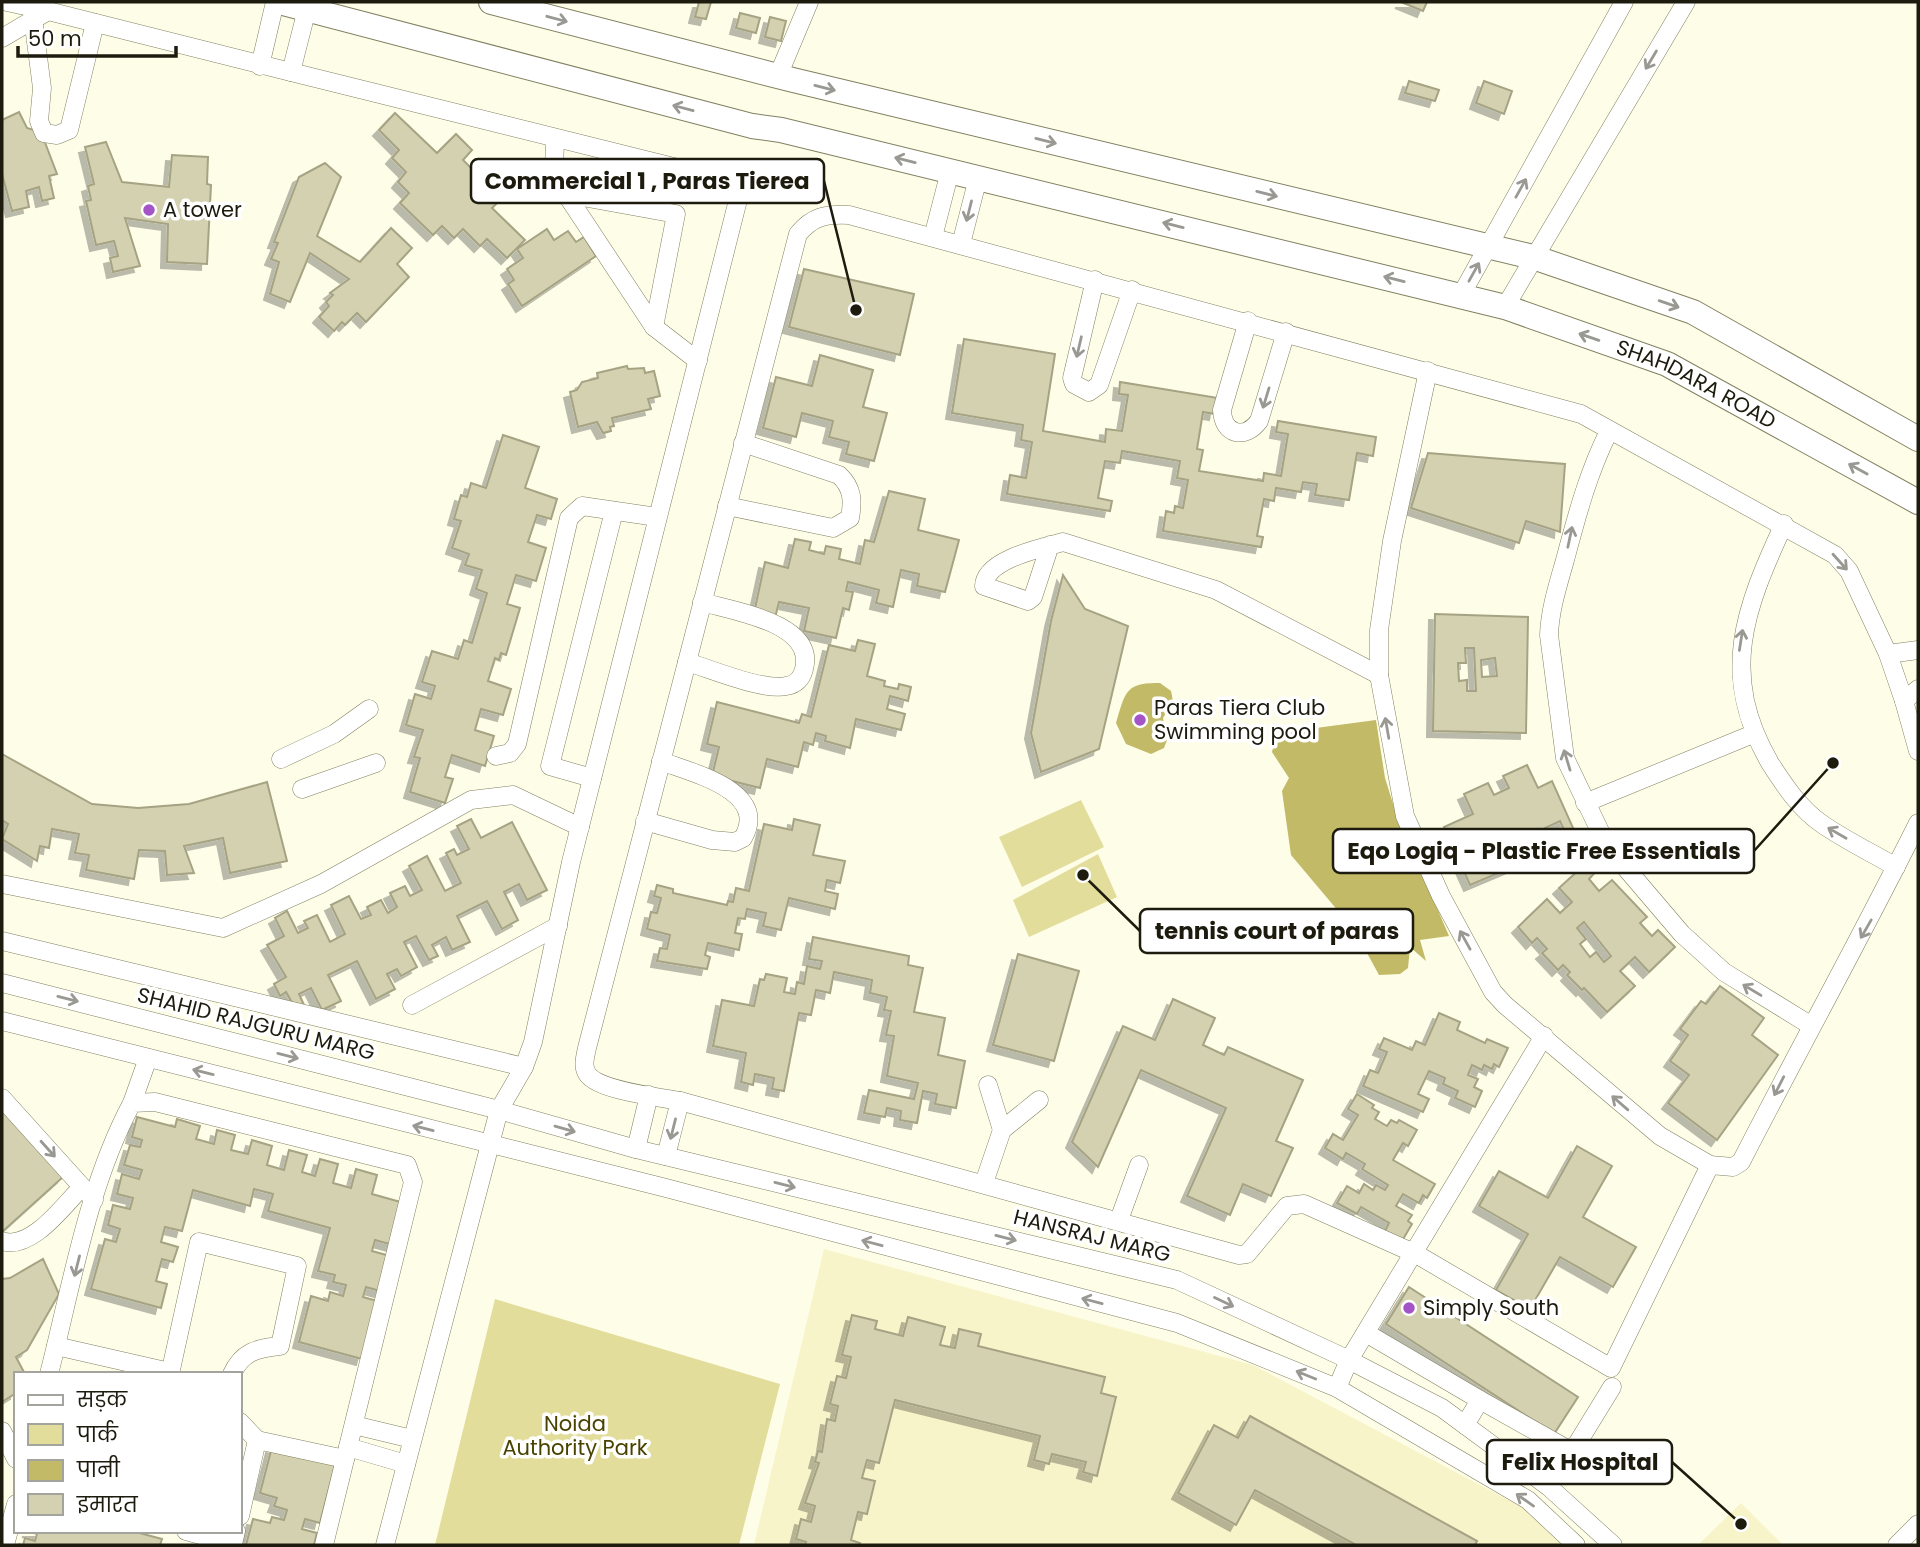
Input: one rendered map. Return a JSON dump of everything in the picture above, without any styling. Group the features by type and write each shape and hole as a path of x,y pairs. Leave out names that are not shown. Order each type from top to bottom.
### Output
{"street":[{"path":"7,2 40,15 95,23 742,184 668,487 657,517 580,827 533,1042 524,1067 499,1110 386,1545"},
{"path":"260,66 277,2"},
{"name":"SHAHDARA ROAD","path":"277,2 752,126 781,130 1505,307 1667,364 1918,502"},
{"path":"491,2 778,76 1533,257 1693,312 1918,439"},
{"path":"778,76 809,2"},
{"path":"1460,297 1624,2"},
{"path":"1505,307 1686,2"},
{"path":"291,72 307,9"},
{"path":"40,15 42,88 39,121 44,133 57,135 69,130 95,23"},
{"path":"2,38 40,15"},
{"path":"555,138 554,173 566,194 654,327 698,361"},
{"path":"933,237 950,171"},
{"path":"961,244 978,178"},
{"path":"566,194 676,214 654,327"},
{"path":"1710,1165 1611,1367 1416,1254 1296,1203 1279,1212 1243,1255 680,1101 595,1081 587,1075 583,1065 798,234 809,221 828,214 849,215 1248,321 1581,414 1784,524 1844,563 1911,695 1918,751"},
{"path":"1095,280 1072,378 1074,384 1089,392 1099,385 1132,290"},
{"path":"1248,321 1222,410 1227,427 1243,433 1251,431 1259,421 1286,332"},
{"path":"1428,370 1392,541 1379,631 1378,675 1405,816 1441,896 1493,992 1644,1124 1710,1165 1733,1167 1741,1162 1811,1025 1873,916 1918,823"},
{"path":"1609,431 1592,464 1574,519 1550,615 1561,741 1570,770 1585,803 1621,866 1682,934 1724,972 1811,1025"},
{"path":"727,506 832,528 850,518 851,493 848,482 839,475 743,443"},
{"path":"496,756 510,753 517,744 569,517 582,506 657,517"},
{"path":"592,778 550,766 614,511"},
{"path":"1784,524 1744,625 1739,655 1741,687 1753,734 1783,784 1805,810 1821,824 1896,867"},
{"path":"1051,545 1063,542 1216,590 1378,675"},
{"path":"687,662 776,687 795,683 802,675 805,664 804,648 788,631 762,619 702,602"},
{"path":"1888,654 1918,650"},
{"path":"281,758 334,734 369,709"},
{"path":"1585,803 1753,734"},
{"path":"645,821 725,843 743,838 749,828 750,818 745,803 738,796 710,780 661,761"},
{"path":"302,789 376,762"},
{"path":"2,884 223,928 321,884 471,800 513,795 580,827"},
{"path":"412,1005 558,926"},
{"path":"2,941 524,1067"},
{"name":"SHAHID RAJGURU MARG","path":"2,982 499,1110"},
{"path":"2,1021 1177,1323 1337,1388 1528,1500 1576,1545"},
{"path":"1337,1388 1349,1360 1416,1254 1545,1036"},
{"path":"50,1372 88,1193 132,1103 148,1058"},
{"path":"988,1085 1002,1130"},
{"path":"636,1149 649,1095"},
{"path":"2,1098 88,1193"},
{"path":"984,1183 1002,1130 1039,1100"},
{"path":"667,1156 680,1101"},
{"path":"132,1103 155,1102 407,1165 413,1182 324,1545"},
{"name":"HANSRAJ MARG","path":"499,1110 636,1149 1177,1280 1349,1360 1442,1408 1549,1487 1613,1545"},
{"path":"1119,1220 1139,1164"},
{"path":"2,1241 14,1244 28,1239 88,1193"},
{"path":"170,1372 199,1241 297,1266 280,1346 257,1348 238,1360 233,1372"},
{"path":"1366,1333 1569,1450 1577,1444 1612,1387"},
{"path":"56,1346 166,1372"},
{"path":"1465,1425 1479,1399"},
{"path":"242,1424 257,1440 406,1464"},
{"path":"354,1425 412,1439"},
{"path":"2,1431 14,1456"},
{"path":"242,1507 257,1440"},
{"path":"5,1545 14,1511"},
{"path":"1897,1545 1918,1524"},
{"path":"193,1533 233,1544 236,1533"}],"shaded area":[{"path":"824,1249 1253,1365 1539,1516 1568,1545 754,1545"},
{"path":"1741,1503 1783,1545 1698,1545"}],"green space":[{"path":"1081,800 1104,847 1022,887 999,837"},
{"path":"1098,854 1117,897 1029,937 1013,900"},
{"name":"Noida Authority Park","path":"495,1299 780,1384 739,1545 435,1545"}],"water":[{"name":"Paras Tiera Club Swimming pool","path":"1148,683 1160,683 1171,691 1173,701 1163,718 1167,740 1164,748 1151,754 1126,744 1116,723 1128,691"},
{"path":"1376,720 1385,778 1395,810 1449,936 1420,940 1426,961 1410,947 1408,968 1400,974 1379,975 1355,931 1291,855 1282,791 1289,778 1272,752 1275,740 1286,732"}],"building":[{"path":"699,2 711,2 706,19 695,17"},
{"path":"1401,2 1427,2 1423,11"},
{"path":"740,13 760,18 756,33 736,28"},
{"path":"770,17 786,21 781,41 765,37"},
{"path":"1409,81 1439,90 1435,101 1405,93"},
{"path":"1484,81 1512,91 1504,114 1476,103"},
{"path":"19,112 27,128 41,132 57,174 49,176 54,198 42,201 39,187 26,191 29,207 12,211 2,174 2,120"},
{"path":"395,113 437,153 456,134 472,150 463,160 477,174 489,161 504,176 492,188 502,198 492,208 525,240 507,258 487,239 480,246 463,229 454,238 442,226 433,235 400,203 409,193 398,182 406,172 392,158 399,150 379,130"},
{"name":"A tower","path":"106,142 122,182 169,187 172,155 208,157 207,184 211,185 207,264 167,262 168,224 125,218 140,266 113,272 110,258 118,256 114,241 96,245 86,201 91,200 88,186 94,184 85,147"},
{"path":"325,163 341,177 317,236 360,262 391,228 412,248 397,264 409,277 366,322 357,313 345,325 342,322 334,331 319,317 329,306 326,302 333,295 330,293 349,279 310,253 290,302 270,294 279,262 271,259 278,243 274,242 299,177"},
{"path":"547,229 554,240 568,231 576,242 584,237 596,256 522,306 508,284 514,280 507,269 523,258 517,249"},
{"path":"804,269 914,294 900,355 789,327"},
{"path":"964,339 1055,354 1043,431 1105,442 1106,429 1122,431 1128,395 1119,394 1120,382 1218,398 1215,414 1203,412 1197,449 1203,450 1199,471 1263,481 1264,473 1281,476 1288,434 1276,432 1278,421 1376,437 1373,456 1357,453 1349,500 1315,495 1317,484 1303,482 1301,492 1276,488 1274,501 1264,499 1257,536 1263,537 1261,547 1163,531 1166,511 1174,513 1175,506 1183,508 1188,480 1177,478 1180,461 1122,451 1120,463 1105,461 1098,498 1112,501 1110,511 1007,494 1010,475 1026,478 1032,442 1021,440 1023,425 952,413"},
{"path":"820,355 873,370 863,407 887,413 874,461 846,454 849,442 829,437 833,421 802,413 796,437 763,428 776,377 812,386"},
{"path":"627,366 628,369 644,368 645,373 654,371 660,396 648,399 651,409 612,418 614,426 610,427 611,431 603,433 597,422 578,427 570,392 577,390 582,382 598,378 597,373"},
{"path":"503,435 539,447 525,488 557,499 551,519 537,515 528,542 546,548 536,581 516,575 507,604 520,608 506,655 501,653 499,660 495,658 488,681 511,689 503,715 481,709 475,730 494,736 485,766 452,755 445,777 453,779 445,803 410,792 420,758 414,757 423,730 406,725 415,694 431,699 435,686 422,682 432,651 458,659 464,640 472,643 487,593 476,589 482,570 465,565 469,554 452,548 461,521 454,519 461,495 467,497 471,483 486,488"},
{"path":"1428,453 1565,464 1560,532 1526,521 1519,543 1411,508"},
{"path":"889,491 925,499 918,530 959,540 945,592 917,586 919,574 901,570 893,607 876,603 879,590 848,582 846,591 853,592 849,610 843,608 836,638 804,631 809,608 779,602 775,618 754,613 765,562 788,568 795,539 811,542 809,550 824,554 826,546 841,549 839,559 860,564 865,540 874,542"},
{"path":"1063,575 1085,609 1128,626 1099,749 1041,772 1031,733 1051,621"},
{"path":"1435,614 1528,617 1526,733 1433,731","holes":["1465,648 1474,648 1476,691 1467,691 1467,680 1459,681 1458,663 1466,663","1495,658 1497,676 1482,677 1481,660"]},
{"path":"858,640 875,644 867,676 885,681 884,686 898,689 899,684 911,687 908,701 890,696 887,709 905,714 901,730 856,719 850,748 825,741 826,736 816,733 813,745 804,742 798,767 767,759 760,788 712,776 719,747 707,744 717,702 799,723 802,714 811,717 829,645 855,651"},
{"path":"2,754 92,804 138,808 189,804 267,782 287,861 230,873 223,838 184,846 194,873 167,875 165,851 139,850 134,879 86,870 89,855 75,853 79,834 52,829 49,848 40,846 37,861 2,839 8,824 2,820"},
{"path":"1527,765 1538,788 1552,781 1578,839 1570,843 1560,821 1545,828 1555,849 1470,885 1444,827 1473,814 1464,794 1488,783 1494,795 1509,788 1503,776"},
{"path":"471,819 481,838 512,822 547,890 527,900 519,884 504,892 518,920 502,929 487,901 457,916 470,942 452,950 446,937 432,945 438,956 429,960 416,936 404,942 417,967 401,976 397,969 387,974 395,989 376,999 357,961 328,975 341,1001 322,1010 311,988 299,994 304,1005 294,1006 286,992 280,996 274,984 286,977 267,945 284,936 275,918 287,911 298,933 308,928 304,921 317,915 330,942 345,934 331,905 349,896 361,919 371,915 367,907 381,900 388,913 397,907 390,893 405,886 410,896 422,890 409,866 427,856 445,891 461,883 446,853 454,849 457,855 469,849 457,826"},
{"path":"794,819 820,825 813,855 845,861 840,883 827,880 825,891 838,894 835,909 789,898 781,930 763,926 766,913 747,909 745,919 738,918 735,933 742,934 739,950 708,943 705,955 710,957 707,969 657,961 660,948 667,949 670,935 647,929 651,912 657,913 661,898 654,896 657,885 673,889 673,893 727,905 728,901 733,902 736,888 749,891 764,824 792,830"},
{"path":"1592,858 1600,867 1589,879 1599,891 1612,880 1647,917 1640,923 1652,936 1658,930 1675,947 1649,972 1635,957 1620,971 1635,986 1607,1012 1567,975 1570,972 1563,965 1558,970 1542,953 1547,949 1537,938 1532,943 1518,927 1547,899 1560,913 1572,902 1559,888","holes":["1584,922 1611,956 1604,962 1596,952 1590,957 1580,944 1586,939 1577,928"]},
{"path":"813,937 909,956 908,965 923,968 914,1012 945,1018 938,1055 965,1061 956,1108 935,1104 937,1094 923,1091 917,1123 900,1120 901,1111 887,1108 885,1117 864,1113 869,1090 914,1099 918,1083 887,1076 894,1036 886,1035 891,1011 884,1010 887,997 870,993 872,980 834,972 830,993 816,990 811,1015 799,1013 784,1091 772,1089 774,1078 755,1074 753,1085 741,1082 746,1053 713,1046 722,1000 754,1006 760,979 764,980 766,974 787,978 784,992 795,994 797,982 804,984 807,966 820,969 822,961 809,959"},
{"path":"1018,954 1079,971 1054,1061 993,1045"},
{"path":"1720,986 1764,1018 1752,1035 1778,1055 1717,1140 1668,1103 1689,1075 1670,1061 1688,1035 1680,1029 1701,1001 1706,1004"},
{"path":"1173,999 1215,1018 1203,1045 1224,1055 1228,1047 1303,1080 1276,1141 1293,1148 1271,1196 1243,1184 1230,1215 1187,1196 1226,1108 1141,1070 1098,1167 1072,1142 1123,1026 1155,1040"},
{"path":"1439,1013 1460,1022 1457,1030 1485,1043 1487,1039 1508,1048 1499,1067 1494,1064 1492,1069 1484,1065 1482,1070 1472,1065 1468,1075 1478,1079 1474,1087 1482,1091 1475,1107 1455,1098 1458,1091 1443,1084 1445,1078 1429,1071 1418,1094 1429,1099 1423,1112 1363,1086 1370,1070 1378,1073 1387,1052 1379,1049 1384,1038 1412,1050 1416,1041 1425,1045"},
{"path":"1357,1094 1374,1105 1372,1108 1379,1112 1375,1119 1387,1126 1391,1120 1397,1123 1399,1120 1417,1130 1408,1146 1403,1143 1393,1160 1435,1184 1427,1198 1423,1195 1419,1203 1403,1194 1396,1206 1412,1215 1408,1221 1412,1224 1402,1241 1385,1231 1389,1223 1361,1207 1357,1214 1337,1203 1347,1186 1359,1193 1364,1184 1373,1190 1376,1185 1385,1190 1388,1185 1362,1169 1365,1164 1346,1153 1343,1159 1325,1148 1333,1134 1343,1140 1358,1115 1348,1109"},
{"path":"2,1108 63,1177 2,1232"},
{"path":"137,1117 175,1127 177,1119 200,1126 196,1139 214,1144 217,1130 235,1135 231,1150 248,1154 252,1140 272,1146 267,1165 284,1170 289,1150 307,1155 302,1172 315,1176 320,1159 338,1164 333,1183 351,1188 356,1169 377,1175 372,1194 404,1203 393,1245 375,1240 372,1251 390,1256 380,1291 366,1287 363,1297 377,1301 362,1359 299,1342 311,1296 328,1301 330,1292 343,1296 346,1285 333,1282 335,1275 318,1271 330,1228 268,1211 273,1194 254,1189 250,1206 193,1190 182,1231 165,1227 161,1242 178,1247 173,1262 162,1259 156,1281 167,1284 161,1308 91,1289 105,1239 116,1242 120,1229 108,1225 113,1205 130,1209 133,1198 117,1194 122,1174 139,1179 142,1170 124,1165 130,1145 140,1147 142,1140 132,1137"},
{"path":"1577,1146 1612,1166 1583,1217 1636,1247 1613,1287 1560,1257 1530,1309 1496,1290 1528,1234 1479,1206 1499,1171 1548,1198"},
{"path":"43,1259 59,1294 27,1350 16,1357 24,1372 14,1372 14,1394 2,1402 2,1279 10,1278"},
{"path":"1409,1287 1578,1397 1554,1434 1386,1324"},
{"path":"852,1315 877,1321 875,1329 903,1336 908,1317 945,1327 940,1345 955,1348 959,1329 981,1334 978,1346 1105,1377 1101,1393 1116,1397 1097,1476 1083,1472 1086,1462 1052,1454 1049,1464 1034,1460 1040,1436 895,1400 879,1463 867,1460 862,1478 875,1481 867,1514 858,1512 851,1540 860,1543 859,1545 805,1545 806,1542 796,1539 801,1519 811,1522 815,1506 805,1503 819,1463 815,1462 818,1451 822,1452 827,1419 835,1421 838,1406 830,1404 837,1376 846,1378 851,1357 842,1355"},
{"path":"1250,1416 1477,1541 1475,1545 1356,1545 1255,1490 1236,1525 1178,1493 1214,1425 1238,1438"},
{"path":"272,1447 335,1465 320,1523 305,1519 302,1529 317,1533 314,1545 246,1545 253,1519 270,1523 272,1517 284,1520 287,1510 274,1506 277,1498 260,1493"},
{"path":"34,1533 140,1533 162,1539 160,1545 23,1545 25,1538 35,1541 37,1534"}],"place":[{"name":"A tower","path":"149,210"},
{"name":"Commercial 1 , Paras Tierea","path":"856,310"},
{"name":"Paras Tiera Club Swimming pool","path":"1140,720"},
{"name":"Eqo Logiq - Plastic Free Essentials","path":"1833,763"},
{"name":"tennis court of paras","path":"1083,875"},
{"name":"Simply South","path":"1409,1308"},
{"name":"Felix Hospital","path":"1741,1524"}]}
